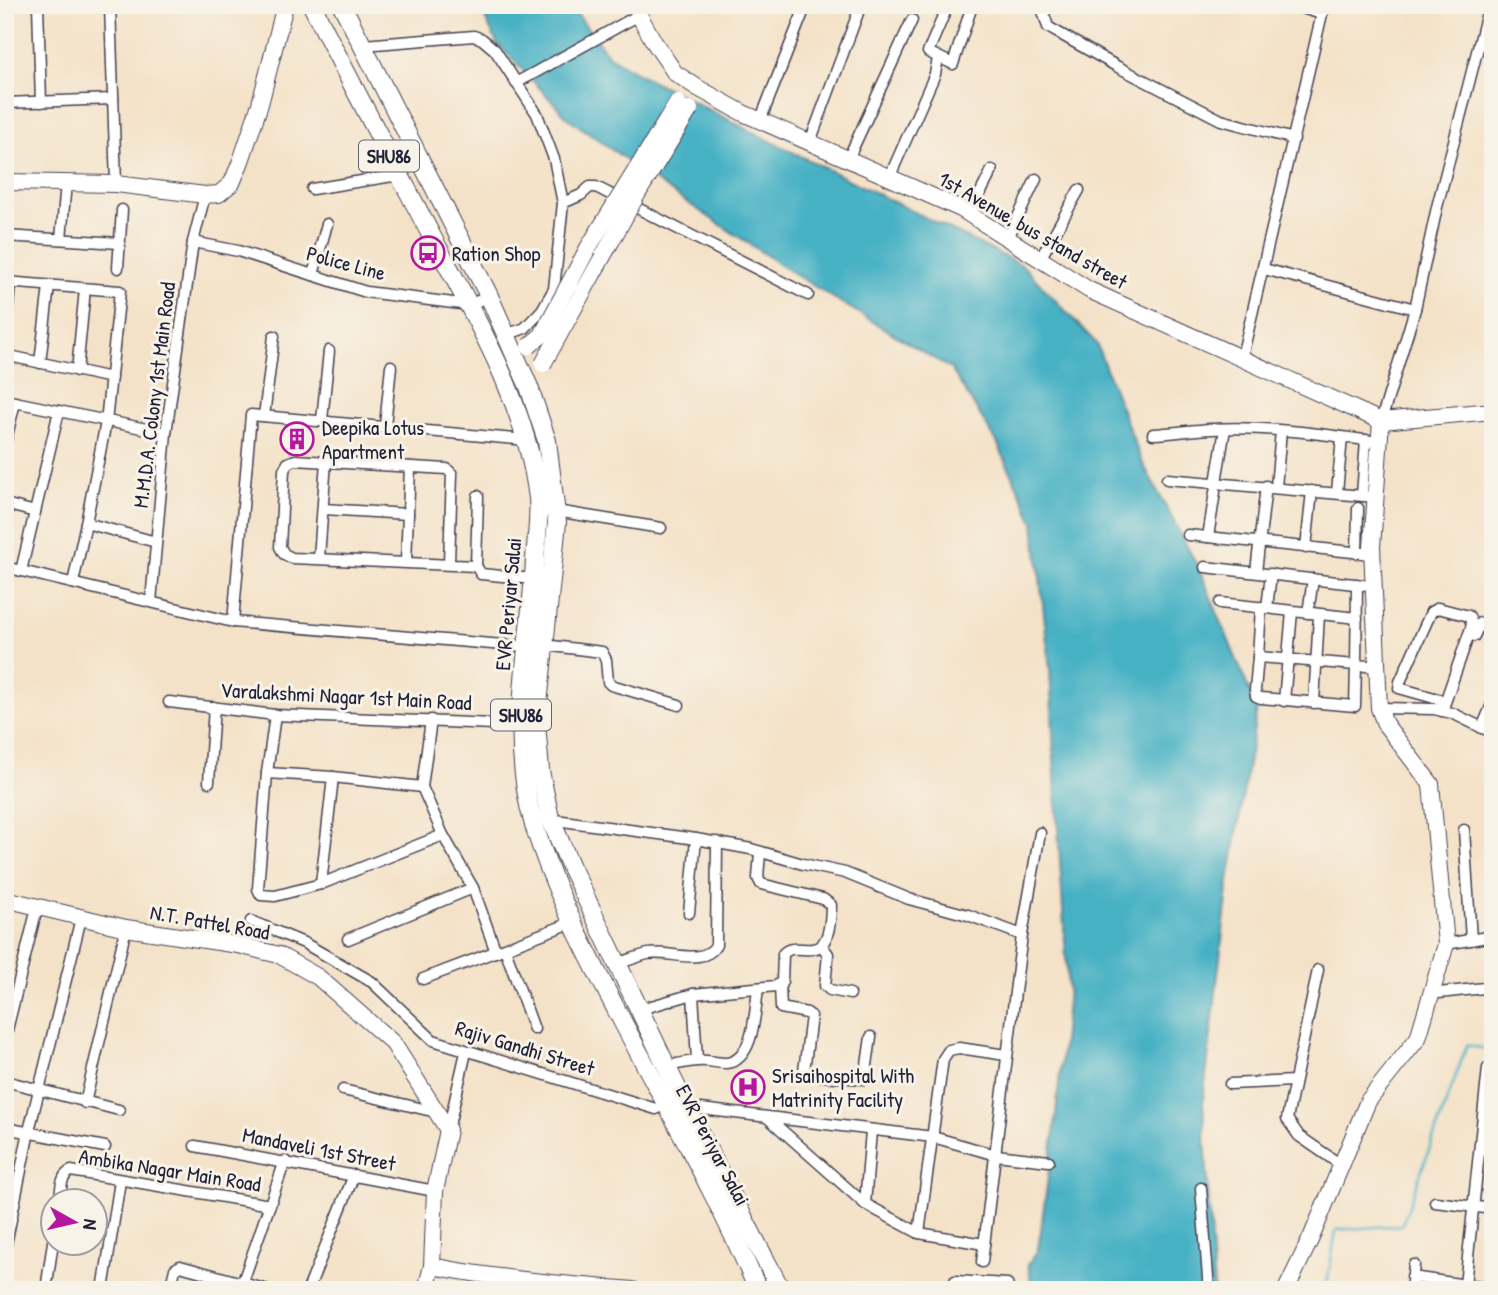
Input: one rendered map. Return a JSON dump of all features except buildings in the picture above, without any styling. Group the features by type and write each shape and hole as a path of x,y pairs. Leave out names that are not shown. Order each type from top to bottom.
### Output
{"main road":[{"name":"EVR Periyar Salai","path":"312,5 363,108 469,305 506,381 527,440 538,502 534,579 536,723 542,821 548,866 571,923 732,1230 758,1290"},
{"name":"EVR Periyar Salai","path":"342,5 489,296 506,335 521,349 529,387 547,441 556,511 555,535 520,725 523,769 542,821 781,1290"},
{"path":"363,108 387,93"}],"street":[{"path":"38,5 41,102"},
{"path":"110,5 116,184"},
{"path":"5,182 116,184 205,195 219,194 232,183 241,161 260,104 285,5"},
{"path":"760,121 806,5"},
{"path":"810,142 861,5"},
{"path":"948,5 928,51 953,64 971,9 961,5"},
{"path":"1041,5 1048,27 1118,67 1221,120 1294,139"},
{"path":"1242,357 1323,10 1291,5"},
{"path":"1286,1290 1311,1238 1368,1101 1418,1038 1446,944 1431,784 1385,724 1379,708 1364,553 1373,441 1415,309 1437,207 1489,5"},
{"path":"516,83 614,29 638,10"},
{"name":"1st Avenue, bus stand street","path":"638,10 654,42 675,73 696,87 760,121 890,176 970,214 1089,290 1381,421 1493,411"},
{"path":"848,159 912,20"},
{"path":"363,46 474,36 482,38 495,50 537,114 554,159 563,202 554,289 542,310 526,328 506,335"},
{"path":"890,176 935,74 938,58"},
{"path":"521,349 542,335 588,248 696,87"},
{"path":"5,103 113,99"},
{"path":"529,387 632,205 684,106"},
{"path":"970,214 992,170"},
{"path":"312,189 399,175"},
{"path":"1008,238 1036,179"},
{"path":"61,239 66,183"},
{"path":"563,202 581,195 590,187 596,187 808,295"},
{"path":"1040,259 1079,190"},
{"name":"M.M.D.A. Colony 1st Main Road","path":"151,602 166,432 193,242 205,195"},
{"path":"118,268 122,210"},
{"path":"313,275 327,223"},
{"path":"5,236 119,243"},
{"name":"Police Line","path":"193,242 238,251 366,292 469,305"},
{"path":"1264,269 1415,309"},
{"path":"5,343 8,283 120,292 106,422 73,583"},
{"path":"40,363 48,286"},
{"path":"76,371 85,289"},
{"path":"469,305 489,296"},
{"path":"264,416 274,336"},
{"path":"322,420 329,351"},
{"path":"5,355 111,378"},
{"path":"385,426 391,366"},
{"path":"5,444 10,401 166,432"},
{"path":"20,571 59,411"},
{"path":"233,622 251,415 527,440"},
{"path":"1153,435 1226,429 1281,431 1373,441"},
{"path":"1208,537 1226,429"},
{"path":"1256,572 1281,431"},
{"path":"1337,493 1342,437"},
{"path":"449,563 452,474 447,468 327,461 295,460 288,463 284,470 280,547 284,554 292,558 476,566"},
{"path":"319,558 327,461"},
{"path":"406,561 410,467"},
{"path":"1167,479 1215,487 1271,487 1368,496"},
{"path":"1306,548 1312,491"},
{"path":"478,496 476,566 481,574 534,579"},
{"path":"5,504 35,512"},
{"path":"1358,508 1364,553"},
{"path":"323,509 408,514"},
{"path":"556,511 661,527"},
{"path":"86,523 156,542"},
{"path":"1188,535 1364,553"},
{"path":"5,567 233,622 601,653 606,660 608,682 611,685 679,705"},
{"path":"1205,567 1365,585"},
{"path":"1271,575 1264,608 1255,690 1256,696 1284,701 1355,706 1357,618 1365,585"},
{"path":"1312,579 1317,662 1314,703"},
{"path":"1220,603 1357,618"},
{"path":"1445,708 1471,620 1469,616 1438,608 1432,612 1399,688 1488,730 1493,702"},
{"path":"1284,701 1292,612"},
{"path":"1445,708 1477,625 1480,623 1493,629"},
{"path":"1258,657 1377,667"},
{"name":"Varalakshmi Nagar 1st Main Road","path":"169,702 275,715 520,725"},
{"path":"209,782 214,708"},
{"path":"1379,708 1445,708"},
{"path":"275,715 267,773 258,890 261,895 275,896 321,884 443,835"},
{"path":"431,720 422,788 443,835 473,888 534,1028"},
{"path":"267,773 333,777 422,788"},
{"path":"321,884 333,777"},
{"path":"542,821 696,839 760,852 845,873 894,894 968,915 1022,935"},
{"path":"1464,830 1471,940"},
{"path":"982,1262 1022,935 1040,833"},
{"path":"689,913 696,839"},
{"path":"617,964 649,953 704,956 713,950 716,945 717,842"},
{"path":"760,852 758,878 761,884 823,899 831,905 826,940 822,946 806,951 789,948 783,954 781,1007 811,1016 804,1071 808,1075 864,1079 871,1037"},
{"path":"348,939 473,888"},
{"name":"N.T. Pattel Road","path":"5,899 127,928 238,945 279,956 318,977 393,1043 448,1130"},
{"path":"5,1038 37,908"},
{"path":"5,1249 29,1131 81,918"},
{"name":"Rajiv Gandhi Street","path":"251,921 304,943 372,982 433,1040 656,1109"},
{"path":"423,979 571,923"},
{"path":"85,1103 127,928"},
{"path":"1446,944 1493,936"},
{"path":"822,946 828,954 825,986 830,990 850,994"},
{"path":"1318,970 1287,1119 1299,1136 1341,1165"},
{"path":"640,1009 693,995 780,985"},
{"path":"1430,994 1493,987"},
{"path":"677,1064 697,1060 728,1063 744,1053 754,1022 758,988"},
{"path":"693,995 697,1060"},
{"path":"919,1233 943,1059 949,1050 959,1048 1006,1055"},
{"path":"426,1290 432,1266 435,1191 466,1052"},
{"path":"1465,1285 1488,1068"},
{"path":"5,1081 119,1110"},
{"path":"1230,1084 1294,1081"},
{"path":"343,1090 436,1112"},
{"path":"701,1109 933,1137 996,1155 1049,1161"},
{"path":"768,1118 865,1204 919,1233 984,1244"},
{"path":"5,1128 106,1147"},
{"path":"865,1204 871,1131"},
{"name":"Mandaveli 1st Street","path":"195,1146 435,1191"},
{"path":"241,1286 285,1161"},
{"name":"Ambika Nagar Main Road","path":"63,1186 65,1174 71,1171 270,1205"},
{"path":"308,1290 354,1175"},
{"path":"103,1290 120,1181"},
{"path":"1201,1188 1209,1290"},
{"path":"1435,1202 1493,1209"},
{"path":"46,1290 51,1256"},
{"path":"1411,1290 1414,1265"},
{"path":"170,1290 175,1269 180,1266 241,1286 268,1290"},
{"path":"432,1266 499,1283 633,1290"},
{"path":"1412,1278 1493,1289"},
{"path":"958,1290 956,1281 1007,1284 1009,1290"}],"water":[{"path":"479,5 570,5 609,56 641,75 1022,265 1096,343 1142,462 1200,571 1257,709 1229,881 1203,1102 1214,1290 1033,1290 1028,1265 1038,1250 1054,1135 1068,990 1050,669 1034,523 997,442 951,369 799,277 670,191 568,118 497,43"}],"waterway":[{"path":"1326,1290 1336,1230 1402,1225 1467,1045 1493,1051"}],"place":[{"name":"Ration Shop","path":"428,253"},
{"name":"Deepika Lotus Apartment","path":"297,439"},
{"name":"Srisaihospital With Matrinity Facility","path":"748,1087"}]}
